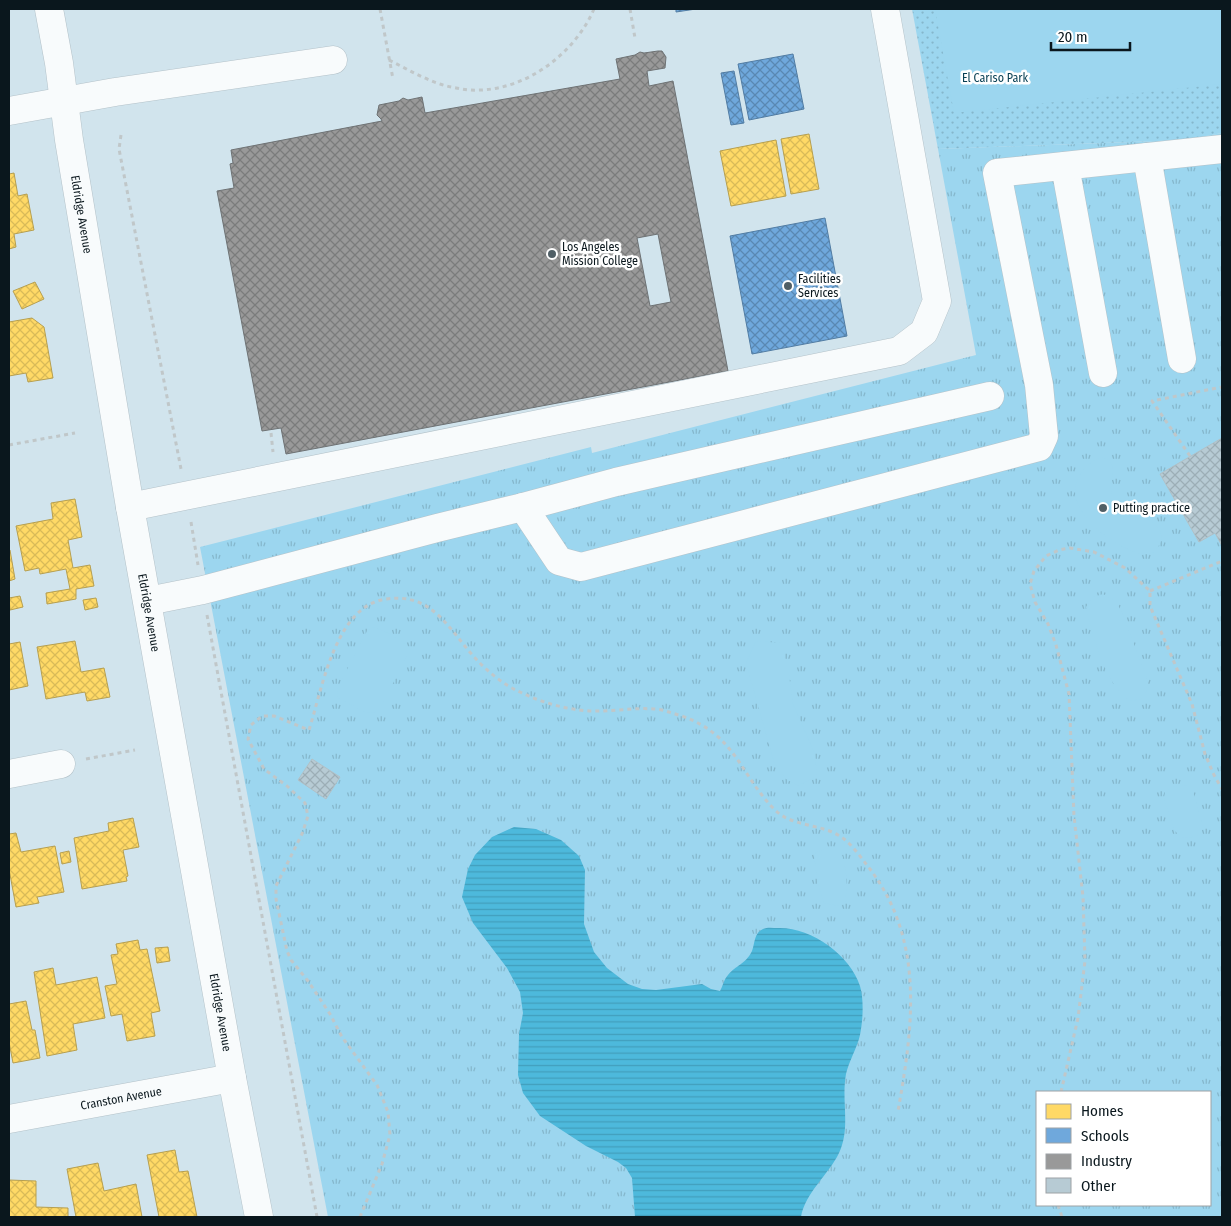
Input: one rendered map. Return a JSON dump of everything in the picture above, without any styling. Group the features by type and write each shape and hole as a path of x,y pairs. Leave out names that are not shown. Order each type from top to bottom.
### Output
{"street":[{"name":"Eldridge Avenue","path":"49,9 130,507 232,1078 259,1217"},
{"path":"130,507 899,351 924,332 937,301 885,9"},
{"path":"9,111 333,60"},
{"path":"523,508 559,561 581,567 1039,447 1044,436 1039,385 997,173 1222,149"},
{"path":"1147,157 1182,359"},
{"path":"1064,166 1103,373"},
{"path":"148,601 203,590 437,528 523,508 616,482 990,396"},
{"path":"9,774 61,764"},
{"name":"Cranston Avenue","path":"9,1119 232,1078"}],"path":[{"path":"380,9 393,79"},
{"path":"389,60 437,84 457,89 474,90 508,85 528,78 549,66 569,47 594,9"},
{"path":"630,9 635,38"},
{"path":"121,135 119,149 199,568"},
{"path":"1190,456 1152,401 1222,387"},
{"path":"9,445 75,433"},
{"path":"1061,1091 1078,1018 1085,961 1083,897 1074,816 1069,694 1056,645 1048,624 1035,602 1030,584 1034,571 1046,556 1059,550 1070,548 1094,552 1125,568 1150,591 1152,613 1192,704 1205,754 1222,790"},
{"path":"1150,591 1222,561"},
{"path":"360,1217 382,1164 390,1134 388,1112 377,1085 342,1037 330,1014 287,951 276,899 276,886 302,834 308,816 304,803 287,786 264,769 248,739 251,725 262,716 274,716 309,730 334,648 342,632 353,616 366,607 384,599 408,598 428,606 439,614 477,661 496,677 517,690 541,701 563,708 593,711 662,710 686,718 712,731 728,745 768,802 778,813 786,818 833,832 844,839 880,883 889,901 905,944 910,980 912,1017 898,1111"},
{"path":"206,606 317,1217"},
{"path":"61,764 135,750"}],"green space":[{"name":"El Cariso Park","path":"912,9 1222,9 1222,133 1185,140 938,149"},
{"name":"El Cariso Park","path":"935,9 1222,9 1222,84 954,113"},
{"path":"1222,133 1222,1217 328,1217 200,547 591,447 592,453 976,355 938,149 1185,140"},
{"name":"Putting practice","path":"1102,457 1112,464 1111,491 1113,496 1127,508 1155,525 1160,532 1161,540 1156,550 1152,553 1145,554 1131,551 1105,536 1093,526 1077,501 1075,489 1079,476 1089,464"},
{"path":"1103,594 1116,601 1148,681 1146,692 1141,699 1130,701 1119,691 1108,673 1098,650 1086,607 1093,597"},
{"path":"372,627 401,641 409,647 409,652 384,701 375,712 366,713 337,697 338,687 367,631"},
{"path":"756,641 781,643 789,675 793,704 815,754 817,776 798,786 786,779 774,762 746,663"},
{"path":"1187,785 1193,791 1203,827 1199,835 1188,838 1181,837 1175,831 1164,799 1165,792 1172,787"},
{"path":"825,848 841,852 845,865 847,883 845,903 839,906 824,903 817,881 814,854"}],"shaded area":[{"path":"514,827 536,829 561,840 579,856 585,870 584,924 594,952 607,968 628,984 642,989 656,990 702,984 720,991 731,972 749,956 758,933 768,928 791,929 803,932 828,945 848,964 860,986 863,1010 860,1035 846,1074 843,1143 835,1161 807,1200 801,1217 635,1217 632,1178 626,1168 586,1146 540,1116 523,1093 518,1075 519,1034 523,1013 520,992 507,968 473,923 462,897 468,869 475,855 492,837"}],"building: Homes":[{"path":"809,134 819,189 791,194 781,139"},
{"path":"776,140 786,196 731,206 720,151"},
{"path":"14,173 18,196 27,194 34,230 14,234 16,247 9,249 9,174"},
{"path":"35,282 44,299 22,309 13,291"},
{"path":"32,318 44,327 53,378 28,382 26,373 9,376 9,322"},
{"path":"75,499 82,537 68,540 73,568 90,565 94,586 76,589 76,599 47,604 46,593 70,589 66,569 40,574 39,568 25,571 16,526 53,519 51,503"},
{"path":"9,550 15,579 9,581"},
{"path":"20,596 23,607 10,610 9,598"},
{"path":"96,598 98,607 85,610 83,600"},
{"path":"75,641 81,672 104,668 110,697 87,701 85,692 46,699 37,647"},
{"path":"20,642 28,686 9,690 9,644"},
{"path":"133,818 139,847 123,850 128,876 126,877 127,881 82,889 74,838 109,831 108,823"},
{"path":"16,833 21,852 55,846 64,892 37,897 39,903 16,907 9,869 9,834"},
{"path":"69,851 71,862 62,864 60,853"},
{"path":"138,940 140,950 147,949 160,1011 151,1013 155,1036 127,1041 122,1014 111,1016 105,986 117,984 111,955 118,954 116,944"},
{"path":"168,947 170,961 157,963 155,948"},
{"path":"53,968 56,985 97,977 105,1018 73,1024 77,1050 47,1056 34,972"},
{"path":"26,1001 32,1030 35,1030 40,1058 13,1063 9,1042 9,1004"},
{"path":"175,1150 179,1172 188,1171 197,1217 159,1217 147,1155"},
{"path":"98,1163 104,1191 136,1184 142,1217 76,1217 67,1169"},
{"path":"9,1180 36,1181 36,1207 68,1208 68,1217 9,1217"}],"building: Schools":[{"path":"676,9 696,9 676,12"},
{"path":"793,54 804,109 749,120 738,64"},
{"path":"734,71 744,123 731,125 721,73"},
{"name":"Facilities Services","path":"825,218 847,336 752,354 730,236"}],"building: Industry":[{"path":"662,51 666,57 665,68 647,71 649,86 673,81 728,371 286,454 281,428 262,431 217,191 234,188 230,164 233,163 231,150 382,121 377,115 379,105 399,101 403,98 408,100 422,97 425,113 620,79 616,59 640,52","holes":["658,234 671,302 650,306 637,238"]}],"building: Other":[{"path":"1222,438 1222,546 1215,533 1199,542 1160,474"},
{"path":"312,759 340,777 326,799 298,780"}],"place":[{"name":"Los Angeles Mission College","path":"552,254"},
{"name":"Facilities Services","path":"788,286"},
{"name":"Putting practice","path":"1103,508"}]}
